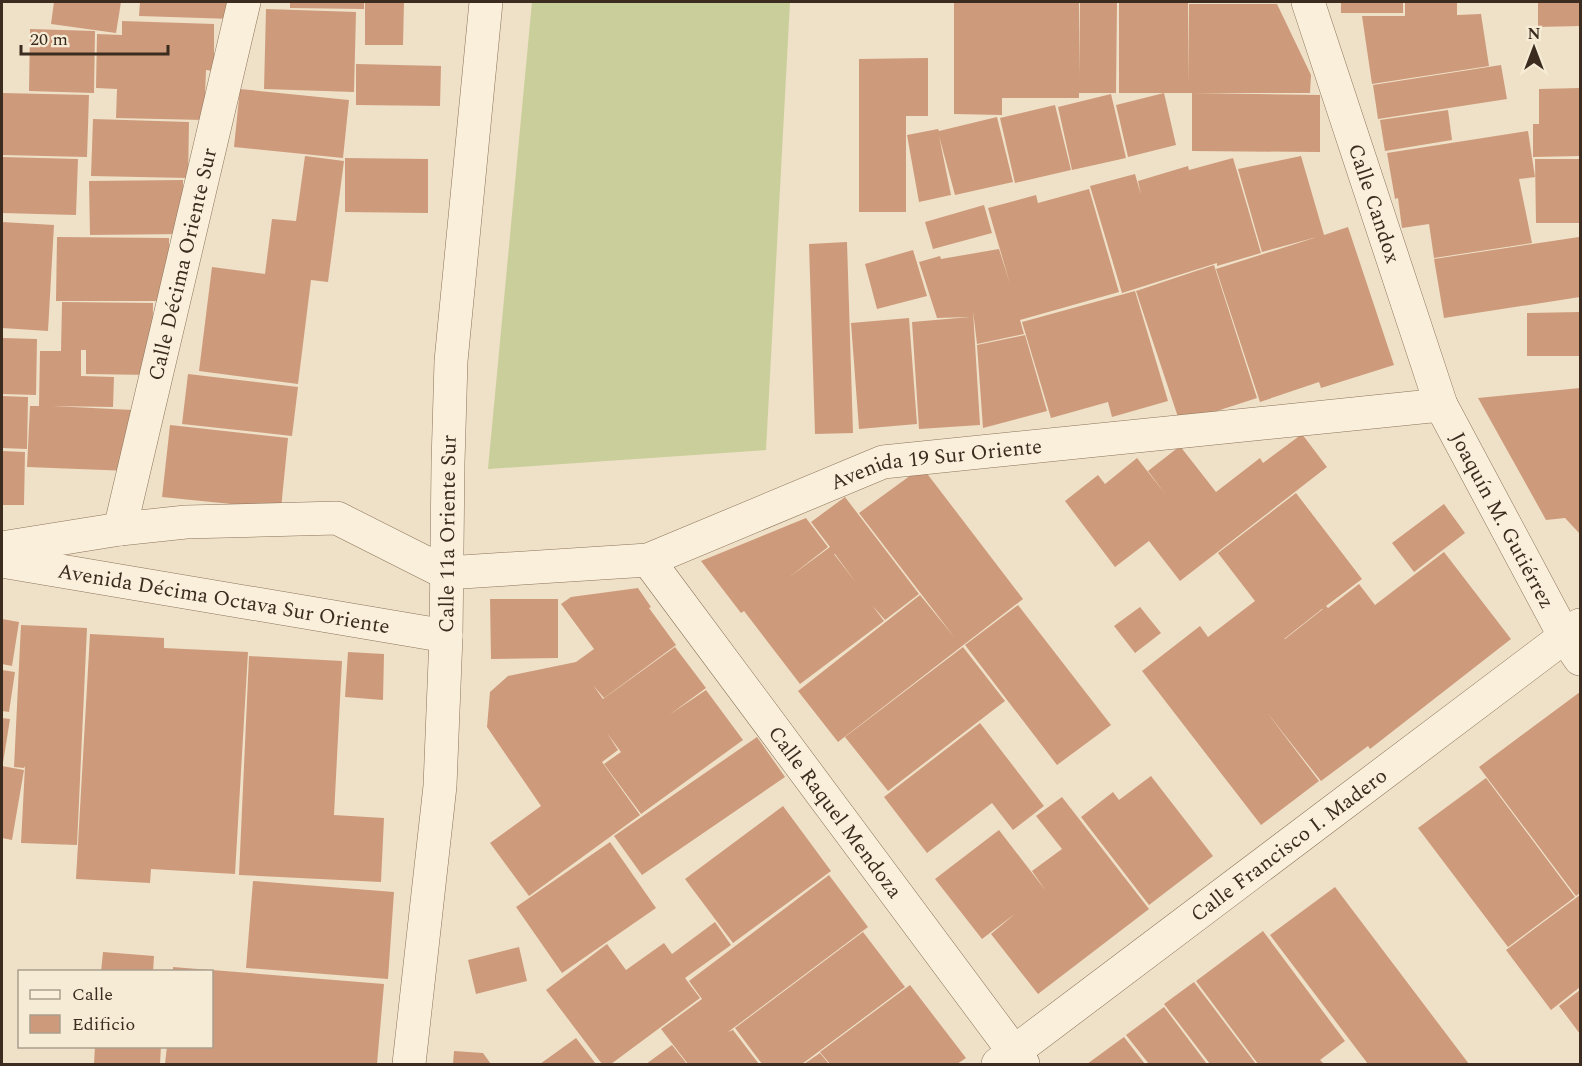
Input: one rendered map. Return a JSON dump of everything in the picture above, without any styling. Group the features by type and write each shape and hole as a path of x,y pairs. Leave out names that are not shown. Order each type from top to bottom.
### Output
{"street":[{"name":"Calle Décima Oriente Sur","path":"120,529 244,2"},
{"name":"Calle 11a Oriente Sur","path":"409,1065 440,786 452,360 486,2"},
{"name":"Calle Candox","path":"1308,2 1441,405"},
{"name":"Avenida 19 Sur Oriente","path":"446,573 648,560 883,462 1441,405"},
{"name":"Joaquín M. Gutiérrez","path":"1441,405 1575,640"},
{"name":"Avenida Décima Octava Sur Oriente","path":"2,548 120,529 186,522 337,518 446,573"},
{"name":"Calle Raquel Mendoza","path":"648,560 1011,1061"},
{"name":"Avenida Décima Octava Sur Oriente","path":"2,561 446,636"},
{"name":"Calle Francisco I. Madero","path":"1011,1061 1575,640"}],"green space":[{"path":"532,2 790,2 766,450 488,469"}],"building":[{"path":"54,2 121,2 116,33 51,24"},
{"path":"140,2 234,2 234,19 139,16"},
{"path":"290,2 364,2 364,9 290,8"},
{"path":"365,2 404,2 403,45 365,45"},
{"path":"954,2 1079,2 1079,77 1080,2 1117,2 1116,93 1079,93 1079,98 1002,98 1002,115 954,114"},
{"path":"1119,2 1188,2 1188,85 1189,4 1277,4 1311,75 1310,93 1119,93"},
{"path":"1341,2 1403,2 1403,13 1341,13"},
{"path":"1405,2 1457,2 1457,15 1481,14 1489,66 1372,84 1362,16 1405,16"},
{"path":"1538,2 1580,2 1580,26 1538,27"},
{"path":"266,9 356,12 354,92 264,89"},
{"path":"122,21 214,24 214,71 206,70 204,120 116,118 117,89 96,88 97,34 122,35"},
{"path":"30,29 95,31 94,93 29,91"},
{"path":"928,58 928,116 906,116 906,212 859,212 859,59"},
{"path":"356,64 441,66 440,106 356,105"},
{"path":"1501,65 1507,99 1378,119 1373,85"},
{"path":"1580,88 1580,156 1533,157 1533,124 1539,124 1539,89"},
{"path":"240,89 349,100 343,158 234,147"},
{"path":"2,93 89,95 87,157 2,155"},
{"path":"1164,93 1176,145 1128,157 1116,105"},
{"path":"1192,93 1320,95 1320,152 1192,151"},
{"path":"1111,94 1126,158 1072,170 1058,107"},
{"path":"1055,105 1071,170 1015,183 1000,118"},
{"path":"1448,110 1452,140 1385,151 1380,120"},
{"path":"997,117 1013,182 955,195 939,136 951,195 919,202 907,135 938,129 939,131"},
{"path":"93,119 189,122 188,178 91,176"},
{"path":"1528,131 1535,177 1519,179 1532,243 1434,258 1429,224 1402,228 1398,198 1395,199 1387,153"},
{"path":"305,156 344,161 328,282 311,280 298,384 199,371 212,267 265,274 272,219 296,221"},
{"path":"1301,156 1324,235 1348,227 1394,365 1321,388 1319,382 1260,402 1216,269 1317,237 1262,252 1238,169"},
{"path":"2,157 78,159 76,215 2,213"},
{"path":"345,158 428,159 428,213 345,212"},
{"path":"1233,158 1261,253 1217,266 1217,263 1122,293 1090,186 1135,174 1141,195 1138,181 1188,166 1189,170"},
{"path":"1535,159 1580,159 1580,223 1536,223"},
{"path":"183,180 183,234 90,235 89,181"},
{"path":"1089,189 1119,292 1020,320 1024,334 977,344 973,311 980,425 919,429 912,322 970,317 937,318 919,262 940,256 941,259 999,249 1010,284 988,208 1036,195 1038,203"},
{"path":"984,205 992,233 933,249 925,222"},
{"path":"2,222 54,225 48,331 2,328"},
{"path":"57,237 169,238 169,301 56,301"},
{"path":"1579,237 1580,297 1444,318 1434,259"},
{"path":"847,242 853,433 815,434 809,244"},
{"path":"913,250 927,296 877,309 865,264"},
{"path":"1214,265 1257,398 1180,423 1136,291"},
{"path":"1135,291 1168,401 1112,417 1108,402 1051,418 1022,322"},
{"path":"62,302 153,303 152,375 86,374 86,350 81,350 81,376 114,377 113,407 52,406 133,410 130,471 27,467 30,406 39,406 40,351 61,351"},
{"path":"1580,312 1580,356 1527,356 1527,313"},
{"path":"909,318 917,424 859,429 851,323"},
{"path":"1025,335 1047,411 983,428 977,345"},
{"path":"2,338 37,339 36,395 2,394"},
{"path":"188,374 298,387 292,436 182,424"},
{"path":"1580,388 1580,534 1565,518 1546,520 1478,398"},
{"path":"2,396 28,397 27,449 2,448"},
{"path":"170,425 288,438 281,509 162,497"},
{"path":"1302,434 1327,467 1180,581 1149,541 1115,567 1065,501 1098,475 1105,484 1137,458 1166,495 1148,471 1180,446 1216,492 1260,458 1263,463"},
{"path":"2,451 25,452 24,505 2,505"},
{"path":"922,467 1023,599 838,742 798,691 920,595 955,638 859,513"},
{"path":"1296,493 1362,579 1326,606 1328,608 1359,584 1375,605 1444,552 1511,639 1370,749 1368,746 1321,781 1265,710 1319,781 1261,825 1142,671 1200,626 1208,637 1255,601 1218,553","holes":["1322,609 1285,639 1284,639"]},
{"path":"845,497 919,594 885,620 872,605 884,621 800,684 744,611 741,613 701,561 806,518 828,547 788,578 830,547 811,522"},
{"path":"1444,504 1465,533 1414,572 1392,543"},
{"path":"638,588 651,607 649,608 676,645 604,698 593,685 603,699 675,647 706,688 669,715 706,690 743,740 641,814 604,764 621,752 607,733 618,750 602,762 640,815 529,896 490,843 541,806 487,727 490,692 508,676 576,662 594,649 561,604 571,597"},
{"path":"490,599 558,599 558,658 491,659"},
{"path":"1018,605 1111,725 1057,765 965,645"},
{"path":"1140,607 1161,633 1135,653 1114,626"},
{"path":"2,619 19,622 12,666 2,664"},
{"path":"21,625 87,628 77,845 21,843 25,766 24,768 14,767"},
{"path":"90,634 164,638 164,648 248,652 235,874 151,869 150,883 76,879"},
{"path":"963,647 1005,701 888,791 845,737"},
{"path":"348,652 384,654 383,700 345,697"},
{"path":"249,656 342,661 334,815 384,818 381,882 239,875"},
{"path":"2,670 15,672 9,712 2,711"},
{"path":"1580,692 1580,893 1576,896 1479,767"},
{"path":"2,718 10,719 3,763 2,762"},
{"path":"980,723 1044,806 1013,830 992,803 927,853 884,797"},
{"path":"757,737 785,777 642,875 614,836"},
{"path":"2,766 24,770 12,840 2,838"},
{"path":"1151,776 1213,856 1149,905 1081,817 1113,792 1119,800"},
{"path":"1486,778 1575,897 1508,947 1418,828"},
{"path":"1062,797 1149,909 1038,994 991,934 1016,913 982,939 935,879 999,830 1046,891 1032,871 1062,849 1036,816"},
{"path":"783,806 831,871 733,943 685,879"},
{"path":"610,842 656,908 562,973 516,907"},
{"path":"829,875 868,927 728,1032 733,1030 759,1064 688,1064 661,1029 702,999 689,981"},
{"path":"253,881 394,892 388,979 246,968"},
{"path":"1335,887 1469,1064 1368,1064 1270,935"},
{"path":"1580,895 1580,987 1551,1010 1506,950"},
{"path":"715,922 731,945 685,978 700,998 611,1064 602,1064 546,990 607,944 626,970 664,943 672,954"},
{"path":"1263,931 1345,1041 1320,1060 1324,1064 1258,1064 1196,981"},
{"path":"863,932 905,987 802,1064 762,1064 735,1028"},
{"path":"519,947 527,981 476,994 468,960"},
{"path":"103,952 154,956 153,970 101,970"},
{"path":"173,967 210,970 173,970"},
{"path":"213,970 384,984 377,1064 165,1064 167,1048 213,1048"},
{"path":"1194,982 1256,1064 1210,1064 1164,1004"},
{"path":"910,985 966,1058 957,1064 830,1064 820,1052"},
{"path":"1580,990 1580,1034 1559,1006"},
{"path":"1164,1007 1207,1064 1149,1064 1126,1035"},
{"path":"1124,1037 1145,1064 1087,1064"},
{"path":"576,1038 596,1064 540,1064"},
{"path":"672,1045 687,1064 646,1064"},
{"path":"95,1048 161,1048 160,1064 94,1064"},
{"path":"454,1051 483,1053 491,1064 453,1064"},
{"path":"820,1053 829,1064 804,1064"}]}
